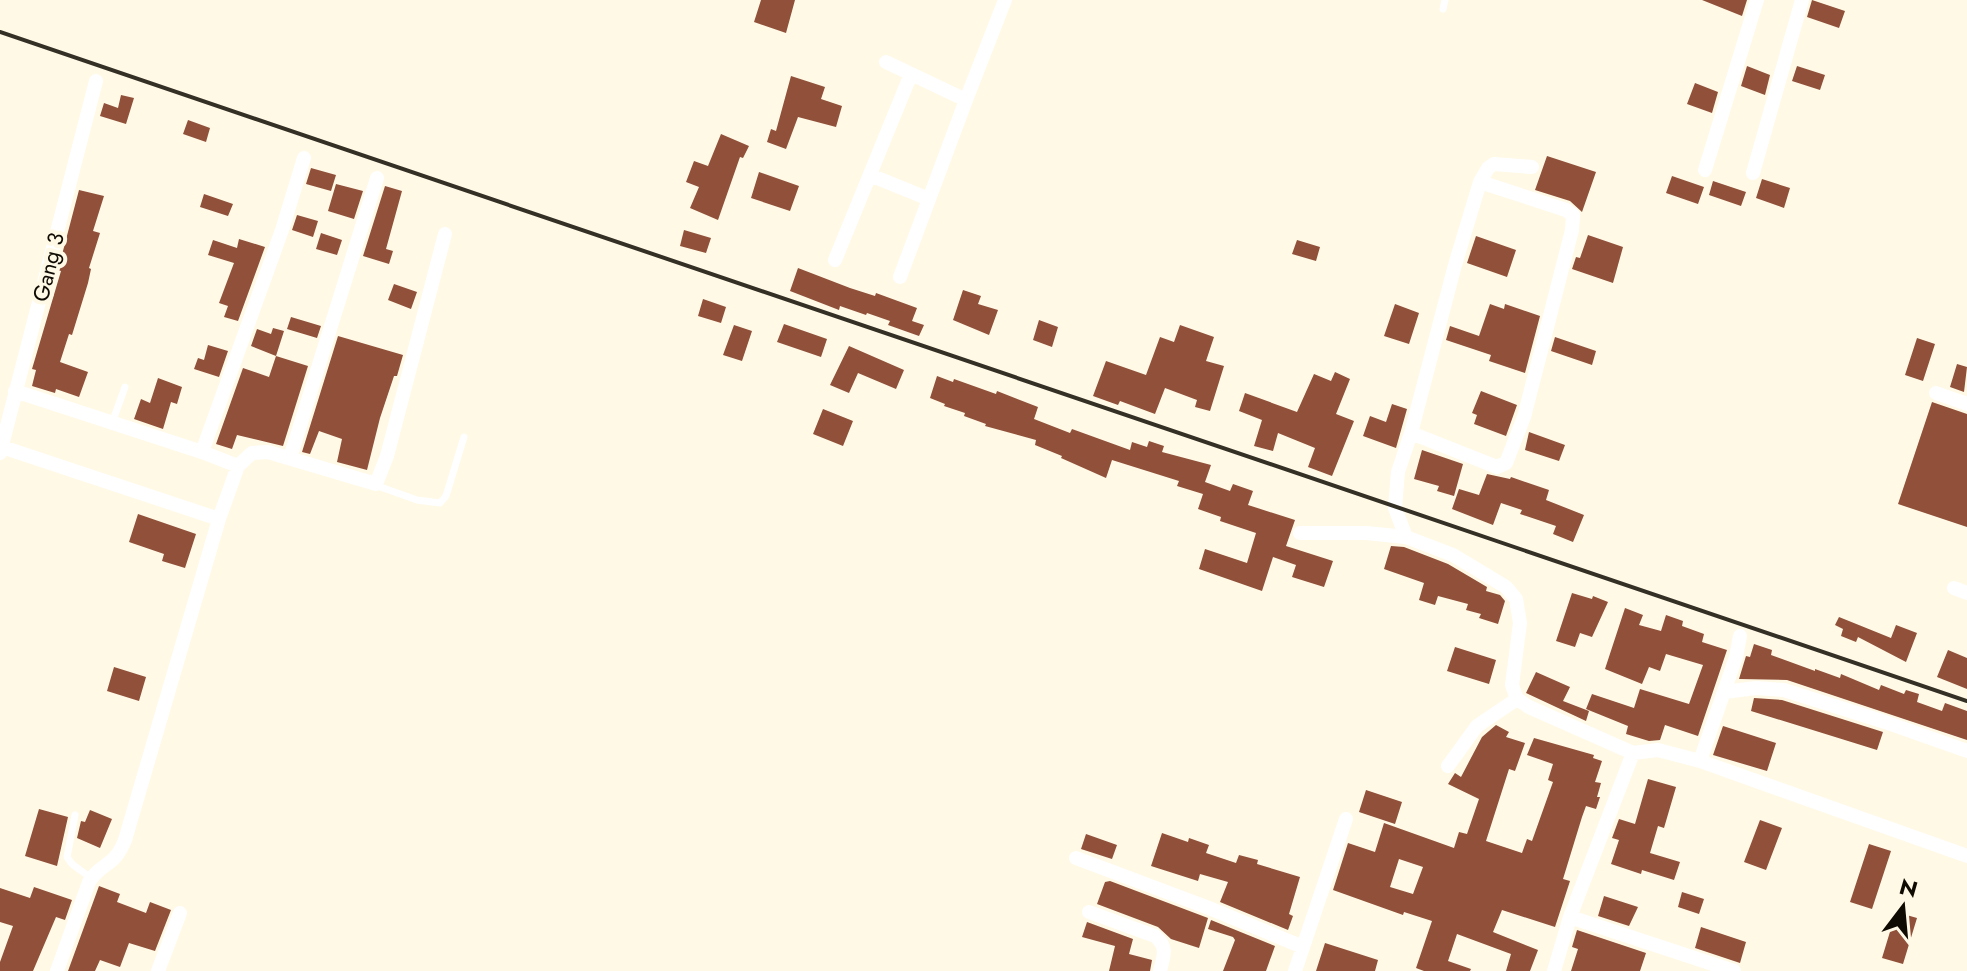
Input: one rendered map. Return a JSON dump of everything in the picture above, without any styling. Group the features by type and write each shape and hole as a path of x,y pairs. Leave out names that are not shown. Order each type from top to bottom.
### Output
{"street":[{"path":"900,277 1005,0"},
{"path":"1705,170 1757,0"},
{"path":"1753,173 1802,0"},
{"path":"886,62 966,100"},
{"path":"835,260 911,74"},
{"name":"Gang 3","path":"1,450 96,81"},
{"path":"202,452 282,230 304,158"},
{"path":"1406,537 1395,508 1398,472 1480,182 1494,164 1532,167"},
{"path":"870,175 929,199"},
{"path":"290,458 377,178"},
{"path":"1411,433 1497,467 1504,465 1508,458 1524,417 1572,230 1573,215 1480,182"},
{"path":"57,971 91,878 113,862 125,840 219,519 238,466 246,456 258,451 373,485 380,478 445,234"},
{"path":"15,391 238,466"},
{"path":"1936,393 1967,404"},
{"path":"1,450 219,519"},
{"path":"1300,533 1366,533 1406,537 1453,555 1494,578 1516,599 1520,623 1512,685 1517,699 1529,707 1633,753 1658,750 1700,761 1967,856"},
{"path":"1700,761 1736,657 1740,636"},
{"path":"1724,692 1756,688 1784,690 1967,751"},
{"path":"1448,766 1477,726 1517,699"},
{"path":"1554,971 1570,917 1633,753"},
{"path":"1295,971 1346,819"},
{"path":"1076,858 1303,947"},
{"path":"1089,912 1155,936 1162,942 1165,953 1160,971"},
{"path":"158,971 180,913"},
{"path":"1570,917 1734,971"}],"lane":[{"path":"112,423 125,387"},
{"path":"373,485 417,500 440,503 446,496 464,437"},
{"path":"75,815 67,857 91,878"}],"building":[{"path":"761,0 795,0 786,33 754,22"},
{"path":"1702,0 1747,0 1742,16"},
{"path":"1812,0 1845,11 1839,28 1807,17"},
{"path":"1747,66 1770,75 1765,95 1741,86"},
{"path":"1797,66 1825,75 1820,90 1792,81"},
{"path":"791,76 825,87 821,99 842,106 836,127 798,117 786,149 767,142 771,129 776,131"},
{"path":"1695,83 1718,92 1712,113 1687,104"},
{"path":"121,95 134,98 126,124 100,116 104,103 118,108"},
{"path":"188,120 210,128 206,142 183,134"},
{"path":"721,134 749,146 743,158 740,157 718,220 690,208 699,187 686,182 694,161 708,166"},
{"path":"1547,156 1596,172 1582,212 1570,201 1535,190"},
{"path":"311,168 336,175 331,191 306,184"},
{"path":"759,172 799,186 790,211 751,198"},
{"path":"1672,176 1704,187 1698,204 1666,193"},
{"path":"1762,179 1790,188 1784,208 1756,198"},
{"path":"1713,181 1746,192 1741,206 1709,195"},
{"path":"336,184 363,191 354,219 328,211"},
{"path":"385,186 402,191 386,249 393,251 389,264 363,256"},
{"path":"79,190 104,196 93,231 100,233 89,268 88,283 60,362 88,372 79,397 56,389 55,393 32,386 36,370 32,369 61,271 58,270"},
{"path":"204,194 233,204 228,216 200,207"},
{"path":"297,215 318,221 313,237 292,230"},
{"path":"684,230 711,238 706,253 680,246"},
{"path":"321,233 342,240 337,255 316,249"},
{"path":"1588,235 1623,247 1613,283 1572,269 1576,257 1580,258"},
{"path":"1476,236 1516,250 1507,277 1467,263"},
{"path":"239,239 265,247 238,321 224,317 228,306 219,303 234,263 208,255 213,240 237,248"},
{"path":"1297,240 1320,247 1316,261 1292,254"},
{"path":"798,268 917,308 912,321 924,325 919,336 888,325 890,321 840,306 839,310 790,291"},
{"path":"394,284 417,292 411,309 388,300"},
{"path":"963,290 981,296 978,304 998,310 989,335 953,320"},
{"path":"703,299 726,307 721,323 698,316"},
{"path":"1395,304 1419,313 1409,344 1384,336"},
{"path":"1490,304 1504,309 1505,304 1540,316 1525,373 1489,361 1491,355 1446,340 1450,326 1479,336"},
{"path":"291,317 321,326 317,338 287,329"},
{"path":"1039,320 1058,327 1052,347 1033,340"},
{"path":"784,324 827,339 821,357 777,342"},
{"path":"734,325 752,331 742,361 723,355"},
{"path":"1180,325 1214,337 1206,361 1224,366 1210,411 1195,407 1197,400 1165,388 1155,414 1120,401 1118,405 1093,396 1106,361 1146,375 1160,337 1174,342"},
{"path":"273,328 284,331 276,356 251,346 257,329 271,334"},
{"path":"338,336 403,355 380,418 367,470 337,462 342,439 319,431 310,454 302,452"},
{"path":"1555,337 1596,351 1592,365 1551,351"},
{"path":"1917,338 1935,344 1923,381 1905,375"},
{"path":"208,345 228,351 219,377 194,369 198,358 204,360"},
{"path":"849,346 904,370 896,389 858,373 849,393 830,385"},
{"path":"276,356 308,366 283,446 237,435 232,449 216,444 243,368 269,377"},
{"path":"1957,364 1967,367 1964,392 1950,387"},
{"path":"1335,372 1350,379 1336,414 1354,421 1332,476 1308,467 1315,448 1278,433 1273,451 1254,446 1262,420 1239,411 1245,393 1297,412 1314,374 1331,381"},
{"path":"937,376 996,394 997,391 1038,407 1034,419 1070,433 1072,429 1130,450 1132,442 1147,447 1149,441 1164,446 1162,452 1211,465 1205,482 1230,491 1233,484 1253,491 1248,505 1295,520 1286,546 1333,561 1324,587 1292,577 1296,565 1273,557 1262,591 1199,569 1205,549 1247,563 1256,533 1220,521 1221,517 1198,509 1203,494 1177,486 1179,481 1112,460 1106,478 1035,445 1036,440 985,426 964,416 965,413 930,398"},
{"path":"158,378 182,387 177,404 171,402 163,429 134,419 141,399 150,403"},
{"path":"1481,391 1517,405 1506,436 1474,424 1477,415 1472,413"},
{"path":"1932,402 1967,414 1967,527 1898,504"},
{"path":"1392,404 1407,409 1396,448 1363,436 1370,416 1386,422"},
{"path":"823,409 853,421 843,446 813,434"},
{"path":"1529,432 1565,445 1559,461 1525,450"},
{"path":"1422,450 1463,464 1454,496 1437,491 1439,486 1414,479"},
{"path":"1487,474 1511,477 1549,490 1546,500 1584,515 1573,542 1553,534 1556,526 1520,514 1522,510 1501,503 1493,525 1452,509 1459,489 1479,495"},
{"path":"138,514 196,534 185,568 162,561 164,554 129,542"},
{"path":"1391,546 1404,547 1448,564 1487,587 1486,591 1500,595 1505,601 1498,624 1466,610 1468,604 1438,596 1435,605 1419,600 1424,583 1384,569"},
{"path":"1572,593 1608,602 1592,637 1580,633 1575,647 1556,641"},
{"path":"1625,608 1643,615 1639,625 1661,631 1666,615 1683,621 1682,626 1704,634 1702,642 1727,650 1698,736 1665,725 1660,740 1649,741 1626,734 1628,726 1586,709 1592,694 1634,708 1640,689 1689,704 1703,665 1666,654 1660,671 1649,667 1642,684 1605,669"},
{"path":"1839,617 1891,638 1896,625 1917,633 1906,662 1858,637 1856,642 1841,636 1843,629 1835,625"},
{"path":"1754,644 1772,650 1771,655 1815,671 1840,678 1841,674 1879,690 1881,685 1904,694 1906,690 1919,694 1917,702 1942,711 1945,703 1967,711 1967,740 1787,680 1739,679 1746,656 1750,657"},
{"path":"1455,647 1496,660 1489,684 1447,671"},
{"path":"1948,650 1967,658 1967,689 1937,677"},
{"path":"114,667 146,677 139,701 107,691"},
{"path":"1536,672 1570,687 1563,701 1589,711 1586,721 1526,693"},
{"path":"1754,698 1782,700 1883,732 1877,750 1751,711"},
{"path":"1496,725 1509,732 1506,737 1525,743 1515,771 1509,769 1486,841 1522,853 1527,839 1532,841 1553,782 1548,780 1553,764 1527,755 1534,738 1594,755 1593,758 1602,761 1595,782 1601,783 1597,797 1600,797 1596,809 1586,806 1582,817 1563,879 1570,881 1555,927 1502,910 1493,932 1538,950 1530,971 1506,971 1511,954 1457,934 1448,961 1470,971 1424,971 1416,968 1432,921 1404,912 1403,915 1333,890 1348,843 1375,852 1384,823 1454,848 1459,832 1467,834 1479,799 1448,784 1455,773 1461,777 1482,737","holes":["1399,859 1423,867 1413,894 1390,887"]},
{"path":"1723,726 1776,743 1767,771 1713,755"},
{"path":"1648,779 1676,787 1664,828 1658,826 1650,853 1680,862 1674,880 1611,864 1619,840 1612,838 1619,819 1635,824"},
{"path":"1366,790 1402,802 1395,824 1359,812"},
{"path":"39,809 68,817 57,866 25,856"},
{"path":"90,810 112,819 100,848 77,838 81,821 85,822"},
{"path":"1760,820 1782,828 1766,870 1744,862"},
{"path":"1162,833 1209,845 1206,853 1236,863 1239,855 1300,877 1289,914 1293,916 1288,930 1220,902 1228,882 1200,874 1198,881 1151,866"},
{"path":"1086,834 1117,845 1112,859 1081,849"},
{"path":"1869,844 1891,851 1872,909 1850,902"},
{"path":"1110,881 1208,918 1199,948 1171,939 1158,927 1097,904 1105,882"},
{"path":"99,886 120,894 117,902 146,913 150,902 171,910 155,951 129,943 120,967 100,960 95,971 68,971"},
{"path":"34,887 72,900 65,920 56,917 33,971 0,971 0,962 13,926 0,922 0,888 30,898"},
{"path":"1682,892 1704,899 1699,914 1678,907"},
{"path":"1604,896 1638,907 1629,926 1598,916"},
{"path":"1896,912 1917,918 1903,964 1882,958"},
{"path":"1211,920 1275,946 1266,971 1223,971 1235,940 1208,929"},
{"path":"1087,922 1133,939 1129,954 1152,960 1150,971 1109,971 1115,946 1082,937"},
{"path":"1701,927 1746,942 1740,963 1695,948"},
{"path":"1577,930 1646,953 1640,971 1571,971 1578,949 1572,947"},
{"path":"1325,943 1378,960 1375,971 1316,971"}],"railway":[{"path":"0,32 1967,701"}]}
